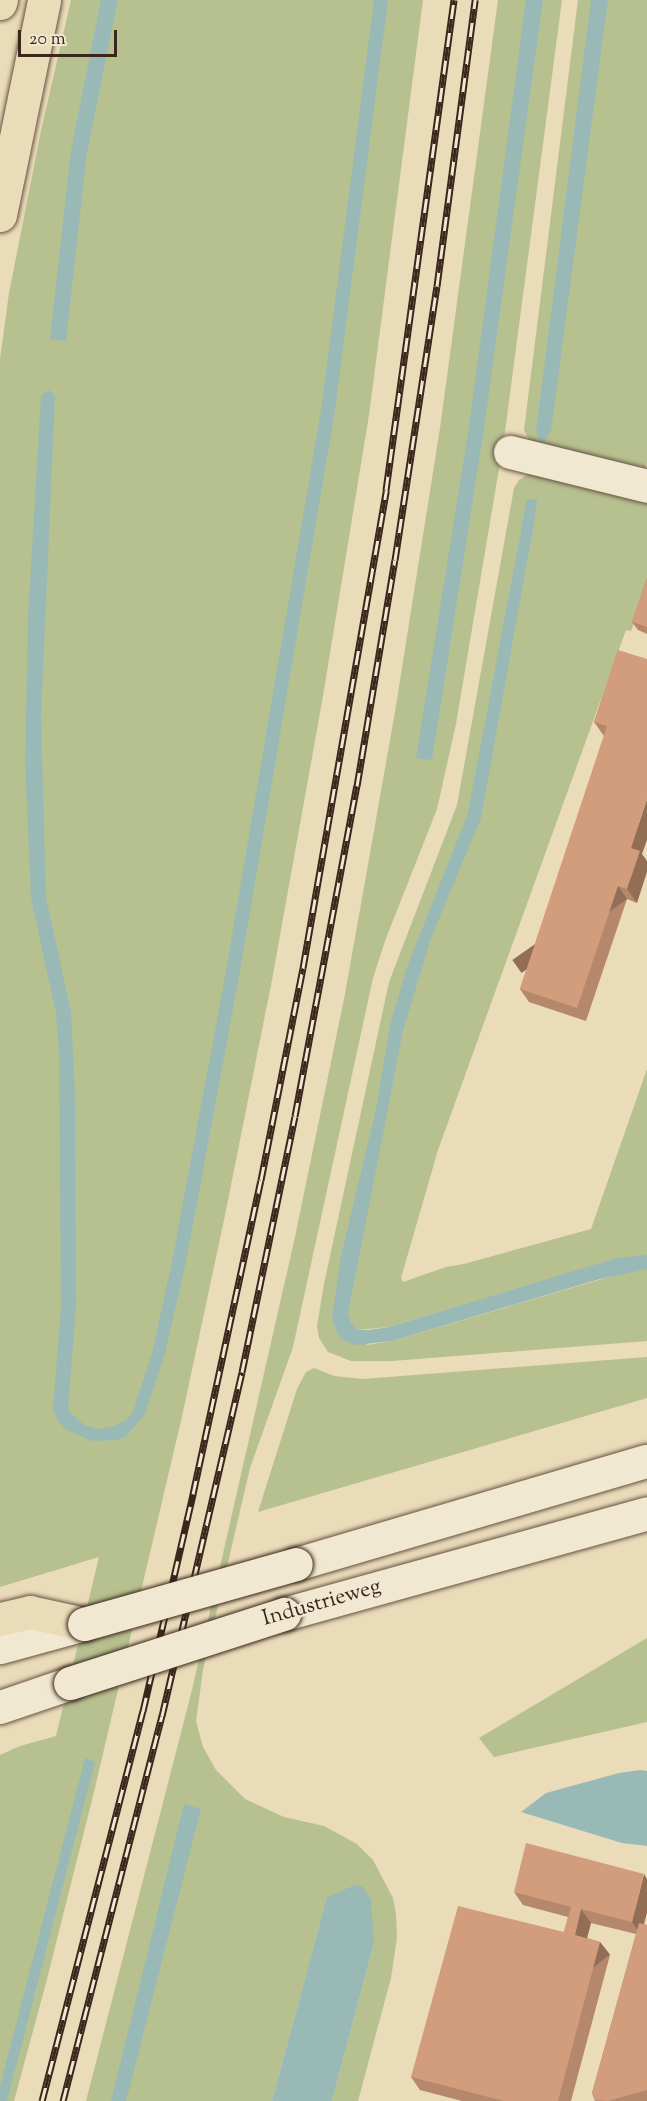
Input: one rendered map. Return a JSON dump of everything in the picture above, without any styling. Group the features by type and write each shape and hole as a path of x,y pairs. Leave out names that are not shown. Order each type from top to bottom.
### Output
{"highway":[{"path":"0,215 44,0"},
{"path":"0,1620 30,1612 84,1624"}],"main road":[{"path":"510,452 647,486"},
{"name":"Industrieweg","path":"0,1647 296,1564 647,1461"},
{"name":"Industrieweg","path":"0,1707 284,1614 647,1513"}],"green space":[{"path":"71,0 423,0 369,415 323,696 272,980 224,1220 183,1412 94,1792 46,1983 14,2101 0,2101 0,1755 20,1746 56,1736 99,1557 0,1587 0,359 9,293 41,131"},
{"path":"498,0 562,0 504,439 456,724 437,809 385,941 373,978 293,1347 250,1468 203,1670 196,1721 203,1747 216,1770 245,1799 284,1817 324,1826 357,1844 373,1860 393,1898 396,1914 397,1938 391,1978 358,2101 332,2101 374,1943 327,1898 272,2101 86,2101 192,1690 295,1237 345,994 395,712 440,428"},
{"path":"578,0 647,0 647,463 643,474 531,444 524,430"},
{"path":"535,470 647,494 647,587 631,631 626,630 438,1150 401,1278 403,1282 446,1267 591,1229 647,1069 647,1341 392,1361 351,1361 328,1352 319,1338 317,1326 324,1284 389,982 457,805 514,488 519,480","holes":["617,1259 619,1274 392,1341 367,1345 350,1323 358,1330 389,1327"]},
{"path":"647,1357 647,1398 258,1512 297,1389 306,1372 314,1368 334,1376 363,1379"},
{"path":"647,1638 647,1722 494,1757 479,1738"}],"water":[{"path":"101,0 118,0 87,152 66,341 50,339 71,150"},
{"path":"374,0 388,0 335,410 240,971 186,1262 165,1353 144,1416 126,1436 118,1440 93,1441 66,1430 57,1420 53,1408 61,1308 59,1051 56,1013 31,898 25,762 28,618 41,395 49,390 55,396 41,716 46,897 71,1012 75,1096 76,1307 68,1410 84,1425 99,1429 125,1421 133,1412 152,1353 172,1262 226,971 321,410"},
{"path":"526,0 543,0 483,435 432,760 416,758 468,433"},
{"path":"591,0 608,0 551,431 543,443 540,442 536,431"},
{"path":"527,499 537,500 534,523 481,818 431,938 403,1031 348,1313 351,1323 358,1330 369,1330 389,1327 617,1258 647,1255 647,1269 600,1279 392,1341 356,1345 343,1340 338,1335 332,1318 341,1256 376,1109 390,1026 407,967 468,813"},
{"path":"85,1758 95,1762 7,2101 0,2101 0,2086"},
{"path":"647,1771 647,1846 622,1843 521,1812 546,1793 619,1773"},
{"path":"184,1804 201,1809 126,2101 111,2101"},
{"path":"355,1885 363,1887 371,1900 374,1943 332,2101 272,2101 327,1897"}],"building":[{"path":"647,578 647,627 632,622"},
{"path":"618,650 647,659 647,799 631,848 640,851 627,889 618,886 577,1008 520,989 607,726 594,722"},
{"path":"526,1843 644,1874 632,1922 581,1909 575,1935 600,1942 558,2101 504,2101 411,2077 458,1906 564,1932 571,1907 514,1892"},
{"path":"639,1923 647,1925 647,2090 608,2101 595,2100 592,2093"}],"railway":[{"path":"42,2101 143,1711 193,1494 261,1180 303,968 386,490 454,0"},
{"path":"63,2101 162,1716 242,1372 295,1116 357,786 395,560 437,286 475,0"}]}
